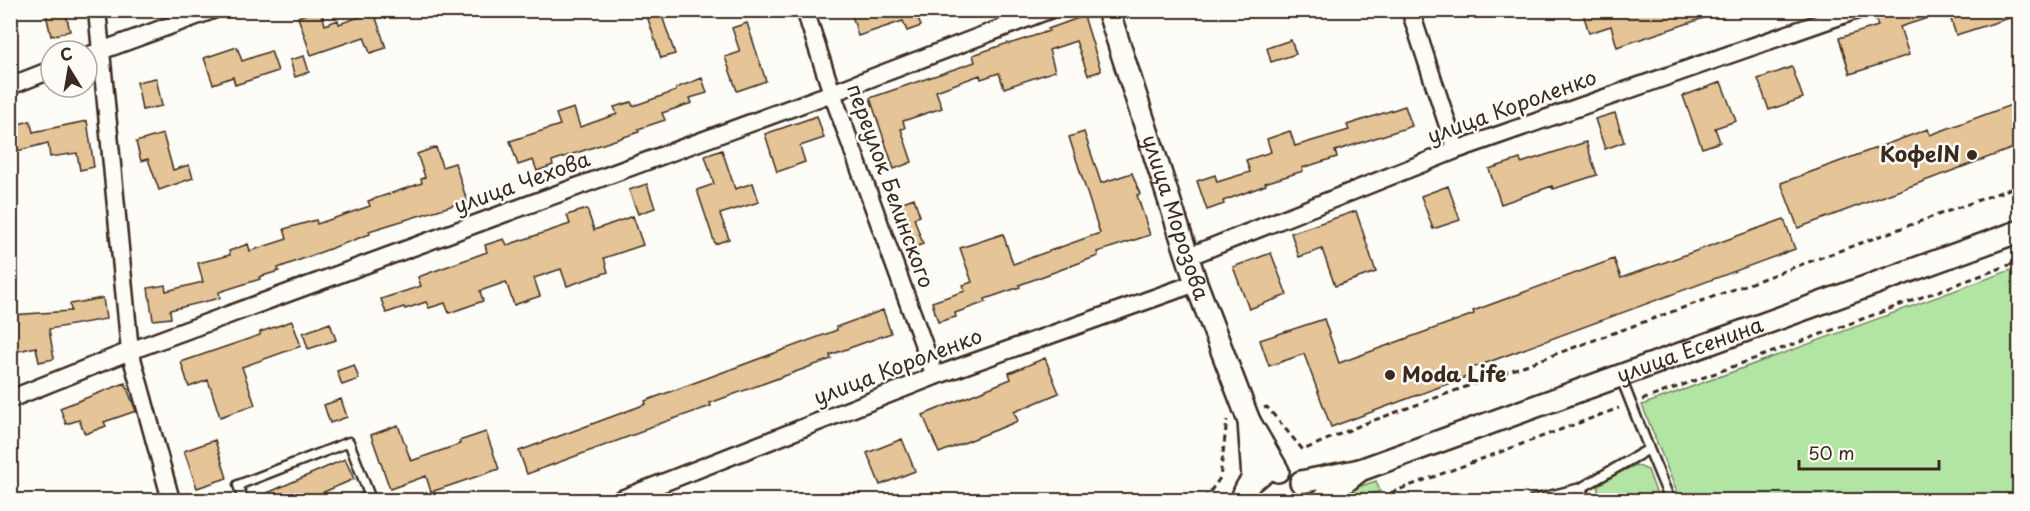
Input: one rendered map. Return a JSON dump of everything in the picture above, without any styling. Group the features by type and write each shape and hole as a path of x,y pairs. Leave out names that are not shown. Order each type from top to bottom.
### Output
{"street":[{"path":"95,39 97,10"},
{"path":"99,52 213,10"},
{"name":"переулок Белинского","path":"805,10 832,93 935,376"},
{"name":"улица Чехова","path":"10,399 130,351 832,93 1049,10"},
{"name":"улица Морозова","path":"1108,10 1187,257 1248,417"},
{"path":"1410,10 1456,150"},
{"name":"улица Короленко","path":"1187,257 1456,150 1857,10"},
{"path":"10,86 39,75"},
{"path":"99,95 130,351 171,501"},
{"name":"улица Есенина","path":"1360,470 2019,231"},
{"name":"улица Короленко","path":"619,501 935,376 1196,283"},
{"path":"1248,417 1278,471"},
{"path":"1248,417 1253,479"},
{"path":"1242,501 1244,490 1253,479 1264,472 1278,471 1290,474 1305,491 1360,470"},
{"path":"1322,501 1360,470"}],"lane":[{"path":"1620,377 1670,501"},
{"path":"243,501 238,485 349,442 370,497 360,501"},
{"path":"1533,501 1581,488 1649,449"},
{"path":"1581,488 1585,501"}],"path":[{"path":"1204,501 1220,478 1227,419 1248,417 1267,407 1303,450 1361,425 2019,186"},
{"path":"1371,501 2019,261"}],"green space":[{"path":"2019,267 2019,500 1680,500 1642,405"},
{"path":"1636,465 1648,470 1659,500 1600,500 1598,489 1603,480"},
{"path":"1376,481 1380,491 1355,500 1337,500 1358,487"}],"building":[{"path":"45,10 65,10 70,31 51,36"},
{"path":"321,10 325,25 338,20 339,24 374,12 386,48 370,53 364,37 311,55 298,17"},
{"path":"645,10 660,10 675,54 661,58"},
{"path":"866,10 925,10 925,13 917,16 921,26 907,31 903,21 858,36 852,15"},
{"path":"1582,10 1715,10 1716,14 1617,47 1611,26 1589,33"},
{"path":"1900,10 1942,10 1943,13 1900,27 1909,55 1850,74 1839,38 1878,26 1875,18"},
{"path":"1948,10 2019,10 2019,15 1956,35"},
{"path":"1084,16 1101,71 1088,75 1076,41 1049,50 1055,71 1004,88 999,73 981,79 980,75 936,91 942,108 903,121 905,128 901,129 912,162 894,169 870,98 975,62 973,55 1049,31 1048,29"},
{"path":"747,23 766,81 737,91 725,57 740,52 732,28"},
{"path":"1291,40 1296,54 1271,62 1267,48"},
{"path":"237,47 242,61 271,51 278,71 235,85 233,77 213,84 204,58"},
{"path":"304,56 309,72 295,77 290,60"},
{"path":"1792,67 1803,98 1769,110 1758,79"},
{"path":"156,78 162,106 142,110 137,82"},
{"path":"702,78 707,93 690,98 692,103 662,113 665,120 638,129 639,132 552,161 553,165 537,171 533,160 518,165 510,141 560,125 556,114 574,108 580,127 617,114 614,107 631,102 633,106 676,91 676,88"},
{"path":"1721,82 1736,121 1715,128 1720,142 1702,148 1683,96"},
{"path":"2019,102 2019,146 1798,228 1781,183 1928,129 1930,135"},
{"path":"1405,106 1412,126 1335,151 1337,157 1265,183 1266,185 1223,201 1224,204 1207,210 1197,181 1215,175 1217,182 1250,172 1246,160 1271,152 1267,139 1290,131 1295,146 1349,130 1347,125"},
{"path":"1615,113 1624,142 1605,149 1595,119"},
{"path":"817,116 824,138 800,146 805,162 777,172 765,134"},
{"path":"30,121 33,132 87,121 94,167 80,170 77,153 50,157 48,143 17,151 11,126"},
{"path":"1084,132 1101,183 1132,173 1140,194 1137,195 1150,235 1097,252 1098,256 985,299 986,302 955,313 956,317 938,322 932,302 965,291 963,285 972,282 960,248 1003,234 1013,264 1100,233 1069,137"},
{"path":"163,134 173,170 189,165 193,178 159,190 148,159 141,161 136,142"},
{"path":"1586,142 1597,175 1553,189 1552,186 1501,204 1489,169 1520,159 1521,163"},
{"path":"436,147 442,167 455,163 467,201 369,231 370,234 278,268 279,271 259,277 260,279 219,292 220,298 170,310 171,318 153,320 148,288 165,285 166,291 203,282 198,263 230,255 229,251 248,244 250,251 287,239 284,229 316,220 317,224 370,206 368,201 422,183 421,179 425,177 417,154"},
{"path":"722,150 735,189 753,183 759,202 720,214 729,239 715,244 697,190 714,184 705,156"},
{"path":"647,184 655,208 638,214 629,190"},
{"path":"1448,186 1460,220 1433,229 1421,196"},
{"path":"914,198 920,216 914,218 923,244 907,250 892,206"},
{"path":"587,209 594,230 633,216 643,245 604,258 608,272 567,286 561,269 534,278 540,296 514,305 506,282 480,291 483,301 449,313 445,303 429,308 426,302 386,313 381,299 421,286 418,277 487,252 485,245 504,239 507,245 570,224 567,215"},
{"path":"1356,211 1376,272 1335,286 1322,249 1299,257 1291,233"},
{"path":"1784,219 1795,249 1467,370 1469,376 1331,427 1304,354 1269,366 1260,340 1324,319 1339,363 1474,314 1473,311 1614,259 1621,278"},
{"path":"1271,253 1287,295 1249,309 1233,267"},
{"path":"103,298 106,319 49,329 54,359 39,362 36,347 10,353 10,315 71,311 70,304"},
{"path":"883,310 891,333 830,355 831,359 710,403 711,406 527,474 519,451 646,404 645,401 837,330 836,327"},
{"path":"292,321 301,346 242,367 255,405 220,417 208,380 189,387 181,362 260,335 260,332"},
{"path":"330,323 336,340 308,349 303,333"},
{"path":"1045,358 1059,393 1014,412 1018,421 939,453 923,415 1011,379 1009,373"},
{"path":"354,365 359,379 342,385 337,371"},
{"path":"125,383 136,411 104,422 106,426 85,434 79,420 66,424 60,408"},
{"path":"341,399 347,417 330,423 324,405"},
{"path":"398,425 411,461 460,444 459,441 486,432 499,469 431,492 426,476 390,489 371,435"},
{"path":"902,439 915,471 880,485 867,453"},
{"path":"215,440 227,478 197,488 184,451"},
{"path":"345,459 354,479 303,501 249,501"}],"place":[{"name":"КофеIN","path":"1972,155"},
{"name":"Moda Life","path":"1390,375"}]}
